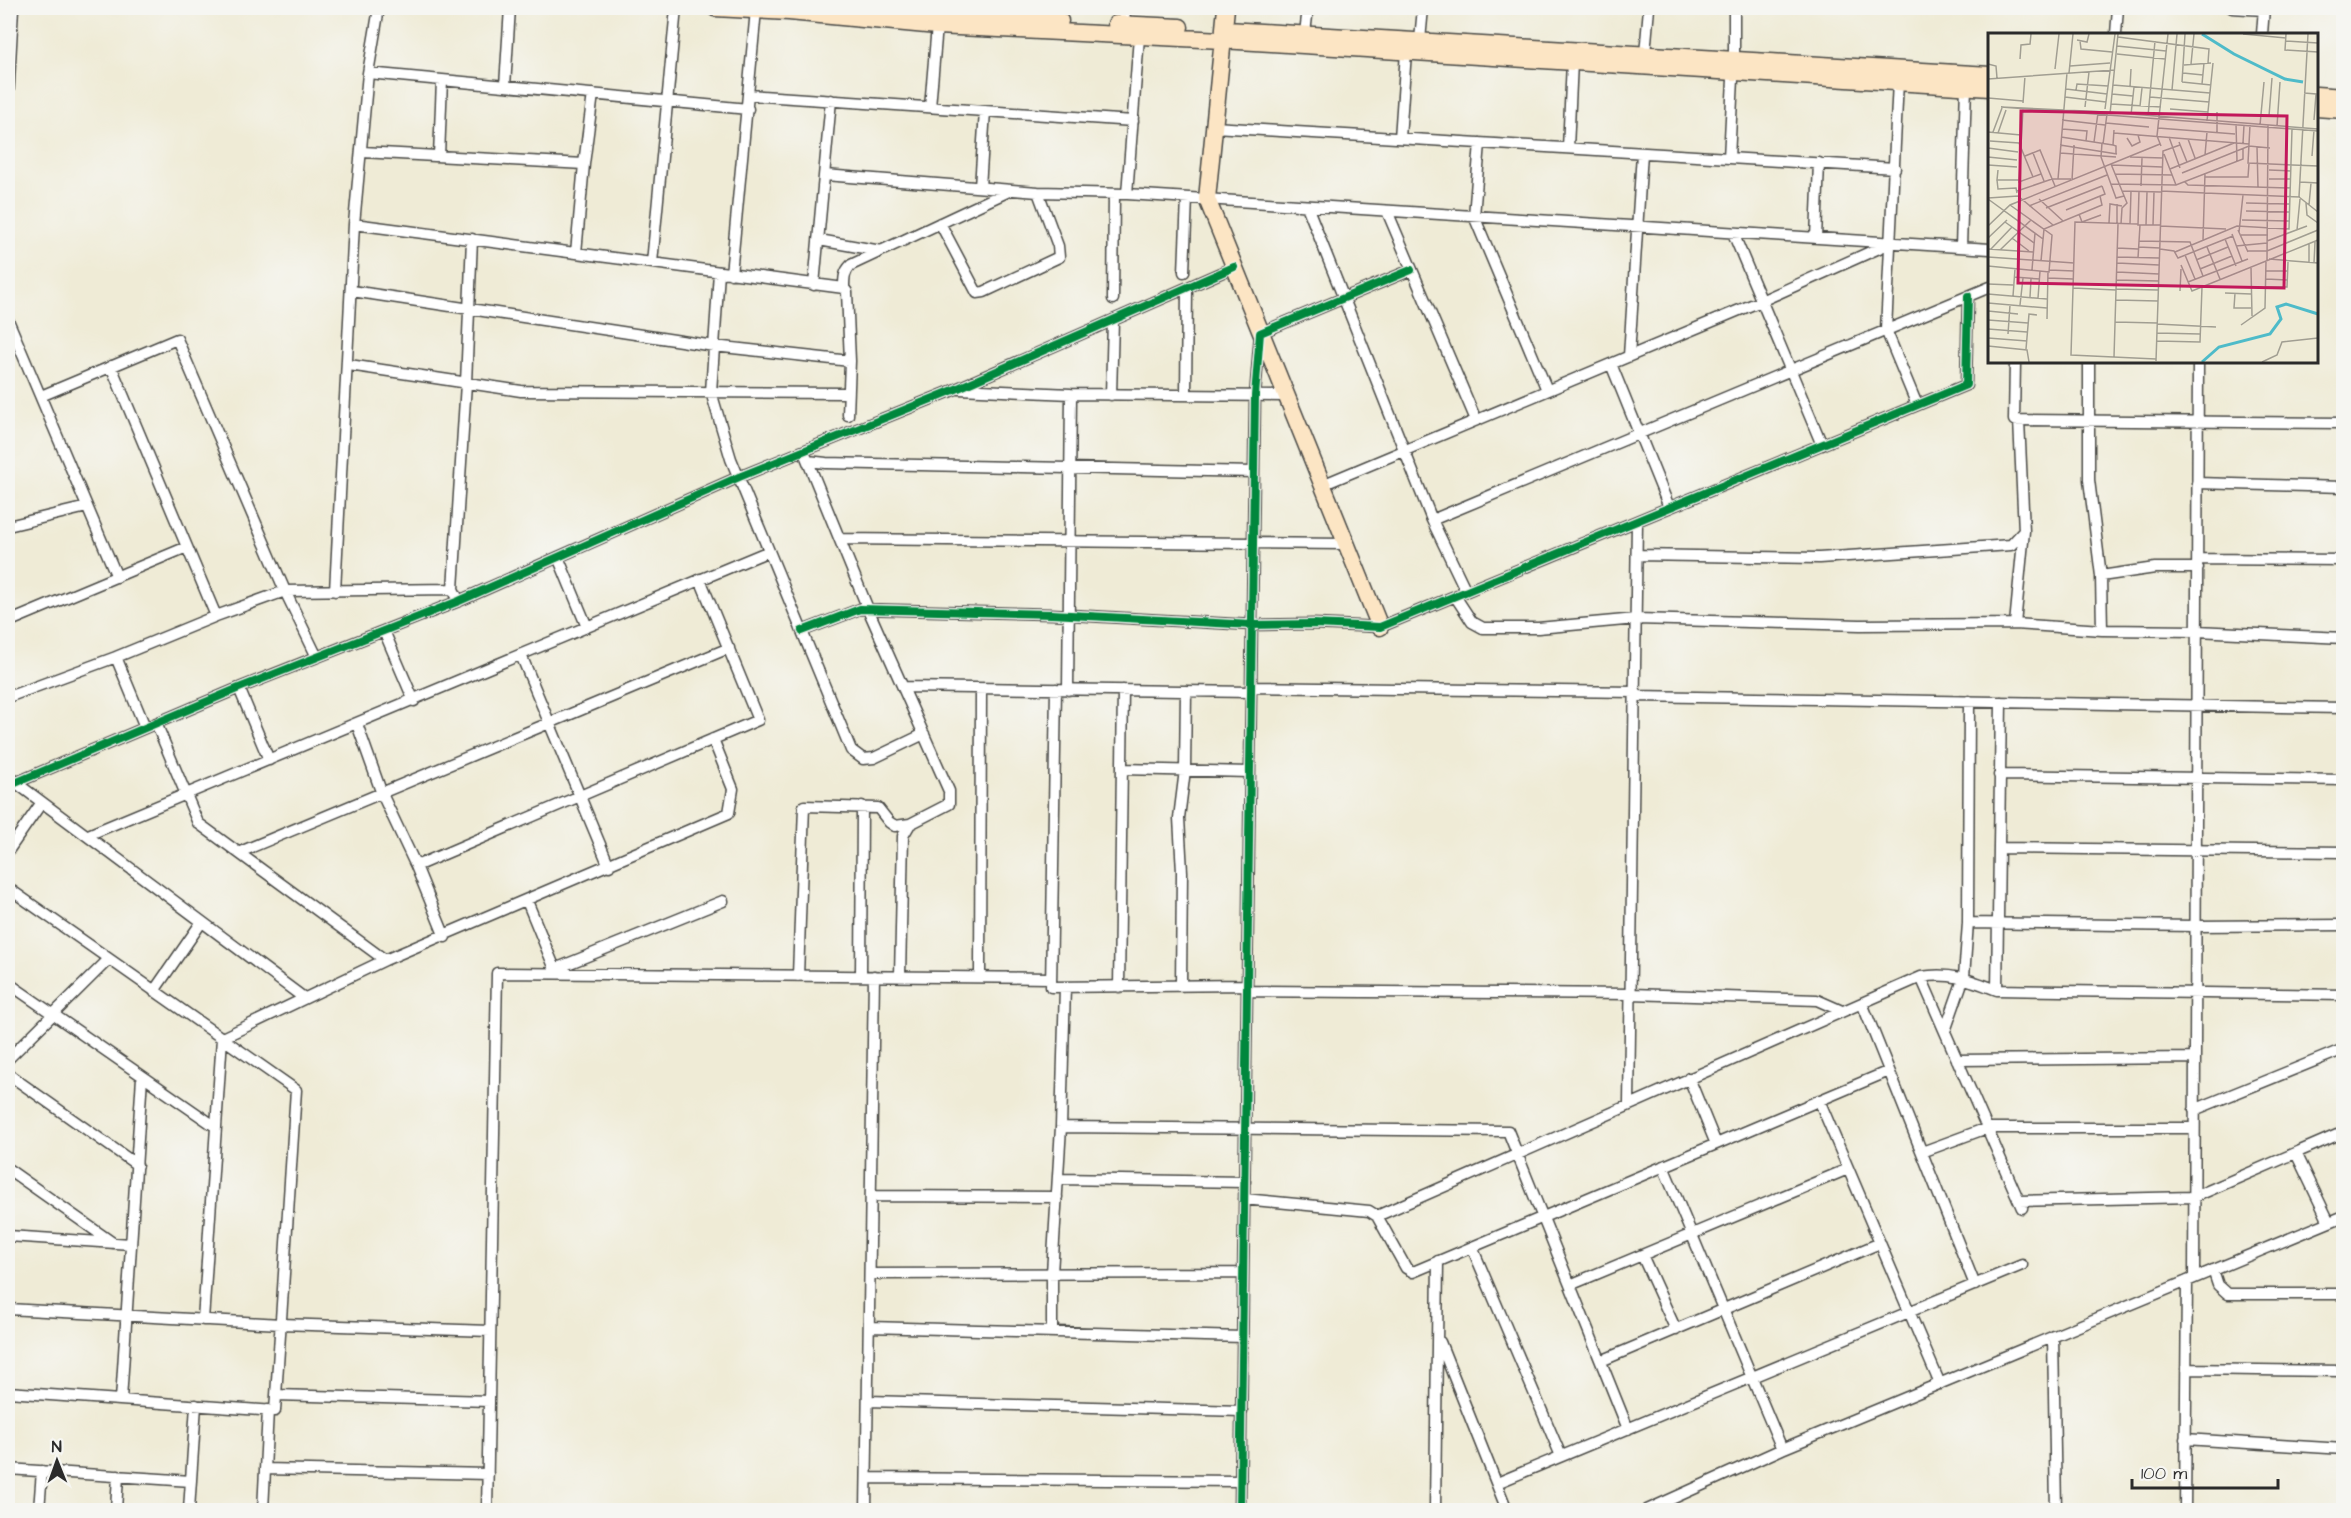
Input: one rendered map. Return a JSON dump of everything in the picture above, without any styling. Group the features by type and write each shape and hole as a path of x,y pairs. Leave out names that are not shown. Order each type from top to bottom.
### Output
{"street":[{"path":"8,101 13,8"},
{"path":"335,591 349,365 354,224 368,73 379,8"},
{"path":"505,86 510,8"},
{"path":"652,263 676,8"},
{"path":"715,8 790,10 937,27 1139,37 1305,33 1646,54 1734,66 1988,88"},
{"path":"863,8 1124,16 1223,35 1406,52 1572,62 1988,75"},
{"path":"1226,8 1207,199 1380,627"},
{"path":"1305,33 1308,8"},
{"path":"1420,40 1423,8"},
{"path":"1646,54 1649,8"},
{"path":"1729,158 1734,66 1734,8"},
{"path":"2116,33 2118,8"},
{"path":"2232,8 2264,9 2262,33"},
{"path":"731,274 756,10"},
{"path":"930,107 937,27"},
{"path":"1127,194 1139,37"},
{"path":"1400,138 1406,52"},
{"path":"1568,148 1572,62"},
{"path":"368,73 748,109"},
{"path":"439,156 442,80"},
{"path":"1898,81 1886,330 1917,405"},
{"path":"1961,247 1966,86"},
{"path":"576,253 593,94"},
{"path":"749,95 1133,121"},
{"path":"2318,95 2343,97"},
{"path":"814,285 831,100"},
{"path":"2318,108 2343,110"},
{"path":"980,187 986,111"},
{"path":"1214,127 1894,168"},
{"path":"1480,143 1474,216 1547,390"},
{"path":"362,152 584,164"},
{"path":"1629,356 1642,153"},
{"path":"1816,238 1819,163"},
{"path":"825,175 1038,192 1127,194 1988,249"},
{"path":"848,415 847,393 850,361 847,292 844,288 847,269 1011,190"},
{"path":"940,223 977,293 984,292 1059,257 1058,246 1038,192"},
{"path":"1113,299 1114,194"},
{"path":"1184,272 1187,198"},
{"path":"1307,206 1460,594 1472,622 1483,628 1538,628 1636,619 1860,625 2015,624 2102,630 2197,631 2343,638"},
{"path":"1387,211 1476,420"},
{"path":"354,224 844,288"},
{"path":"1733,233 1822,445"},
{"path":"459,601 453,589 472,239"},
{"path":"819,240 881,251"},
{"path":"1322,485 1891,243"},
{"path":"10,780 459,601 739,477 806,457 1234,267"},
{"path":"1260,333 1411,270"},
{"path":"719,272 711,392 739,477 851,750 863,759 874,758 924,734"},
{"path":"1432,520 1988,287"},
{"path":"1186,395 1187,288"},
{"path":"352,291 714,346 850,361"},
{"path":"802,631 860,609 1069,615 1252,625 1314,624 1380,627 1966,385 1968,296"},
{"path":"8,320 117,577"},
{"path":"1111,395 1113,320"},
{"path":"1240,1510 1255,396 1260,333"},
{"path":"40,396 177,339 285,591 317,657"},
{"path":"1611,363 1669,507"},
{"path":"2015,363 2014,420 2343,423"},
{"path":"2090,363 2089,480 2101,576 2102,630"},
{"path":"2185,1510 2186,1369 2194,1197 2198,363"},
{"path":"349,365 521,391 847,393"},
{"path":"111,366 216,616"},
{"path":"956,389 1111,395 1286,396"},
{"path":"1068,690 1071,394"},
{"path":"2015,624 2024,531 2019,420"},
{"path":"806,457 1071,469 1254,472"},
{"path":"798,976 804,806 878,808 895,826 910,824 949,804 949,791 868,609 806,457"},
{"path":"2197,483 2343,487"},
{"path":"8,526 87,507"},
{"path":"1629,1104 1638,520"},
{"path":"1637,555 1819,558 2011,545 2024,531"},
{"path":"840,539 1253,545 1346,544"},
{"path":"8,622 187,547"},
{"path":"88,835 769,550"},
{"path":"558,557 587,627"},
{"path":"2101,576 2198,563 2343,560"},
{"path":"416,866 758,720 700,579"},
{"path":"8,697 285,591 453,589"},
{"path":"384,631 414,700"},
{"path":"240,852 729,648"},
{"path":"521,655 609,866"},
{"path":"116,657 198,823 385,960"},
{"path":"904,687 1636,694 2343,708"},
{"path":"239,688 269,760"},
{"path":"980,977 981,688"},
{"path":"1056,689 1051,987 1181,986 1631,994 1817,1000 1842,1011"},
{"path":"1119,987 1123,690"},
{"path":"1181,986 1182,872 1179,818 1185,770 1186,691"},
{"path":"1945,1031 1964,977 1968,923 1969,701"},
{"path":"1997,990 2001,702"},
{"path":"357,724 382,794 416,866 445,937"},
{"path":"222,1038 385,960 445,937 729,813 733,789 713,739"},
{"path":"1122,769 1250,772"},
{"path":"2000,775 2343,780"},
{"path":"10,780 88,835 201,923 304,998"},
{"path":"8,851 42,802"},
{"path":"861,976 862,806"},
{"path":"900,976 903,836 910,824"},
{"path":"1999,848 2343,852"},
{"path":"8,888 296,1090 275,1410 8,1392"},
{"path":"527,901 555,969 723,901"},
{"path":"154,991 201,923"},
{"path":"1968,923 2343,925"},
{"path":"8,1059 109,959"},
{"path":"487,1510 497,973 1051,978"},
{"path":"1377,1216 1921,977 1938,974 1964,977 1997,990 2343,994"},
{"path":"866,1510 874,976"},
{"path":"1921,977 2020,1205 2194,1197 2343,1132"},
{"path":"8,983 216,1127"},
{"path":"1052,1332 1052,1274 1061,1127 1065,987"},
{"path":"1862,1003 1975,1285"},
{"path":"203,1320 222,1038"},
{"path":"2194,1110 2343,1049"},
{"path":"1957,1060 2195,1058"},
{"path":"1244,1199 1369,1211 1377,1216 1406,1268 1413,1272 1889,1071"},
{"path":"8,1074 137,1165"},
{"path":"121,1400 142,1077"},
{"path":"1689,1078 1716,1144"},
{"path":"1819,1100 1940,1384"},
{"path":"1061,1127 1508,1131 1628,1429"},
{"path":"1922,1152 1987,1128 2194,1128"},
{"path":"2296,1153 2329,1222"},
{"path":"1663,1166 1782,1449"},
{"path":"8,1169 113,1243"},
{"path":"1570,1285 1848,1169"},
{"path":"1058,1179 1245,1182"},
{"path":"871,1196 1057,1197"},
{"path":"1647,1510 1782,1449 2343,1216"},
{"path":"8,1236 131,1244"},
{"path":"1601,1361 1880,1243"},
{"path":"1472,1247 1561,1456"},
{"path":"1642,1255 1676,1330"},
{"path":"1435,1510 1438,1261"},
{"path":"1497,1483 2022,1265"},
{"path":"2213,1270 2218,1286 2228,1294 2343,1294"},
{"path":"870,1274 1244,1273"},
{"path":"8,1309 281,1324 490,1331"},
{"path":"869,1327 1242,1337"},
{"path":"1437,1336 1507,1510"},
{"path":"2053,1336 2056,1510"},
{"path":"2186,1369 2343,1371"},
{"path":"276,1395 489,1401"},
{"path":"868,1401 1242,1411"},
{"path":"189,1510 196,1405"},
{"path":"263,1510 268,1410"},
{"path":"2186,1439 2343,1449"},
{"path":"8,1469 191,1481"},
{"path":"265,1469 488,1474"},
{"path":"39,1510 42,1471"},
{"path":"116,1510 118,1476"},
{"path":"867,1478 1241,1481"}],"cycle path":[{"path":"8,786 239,688 459,601 739,477 956,389 1234,267"},
{"path":"1240,1510 1255,396 1260,333 1411,270"},
{"path":"802,631 860,609 1052,614 1252,625 1314,624 1380,627 1966,385 1968,296"}]}
